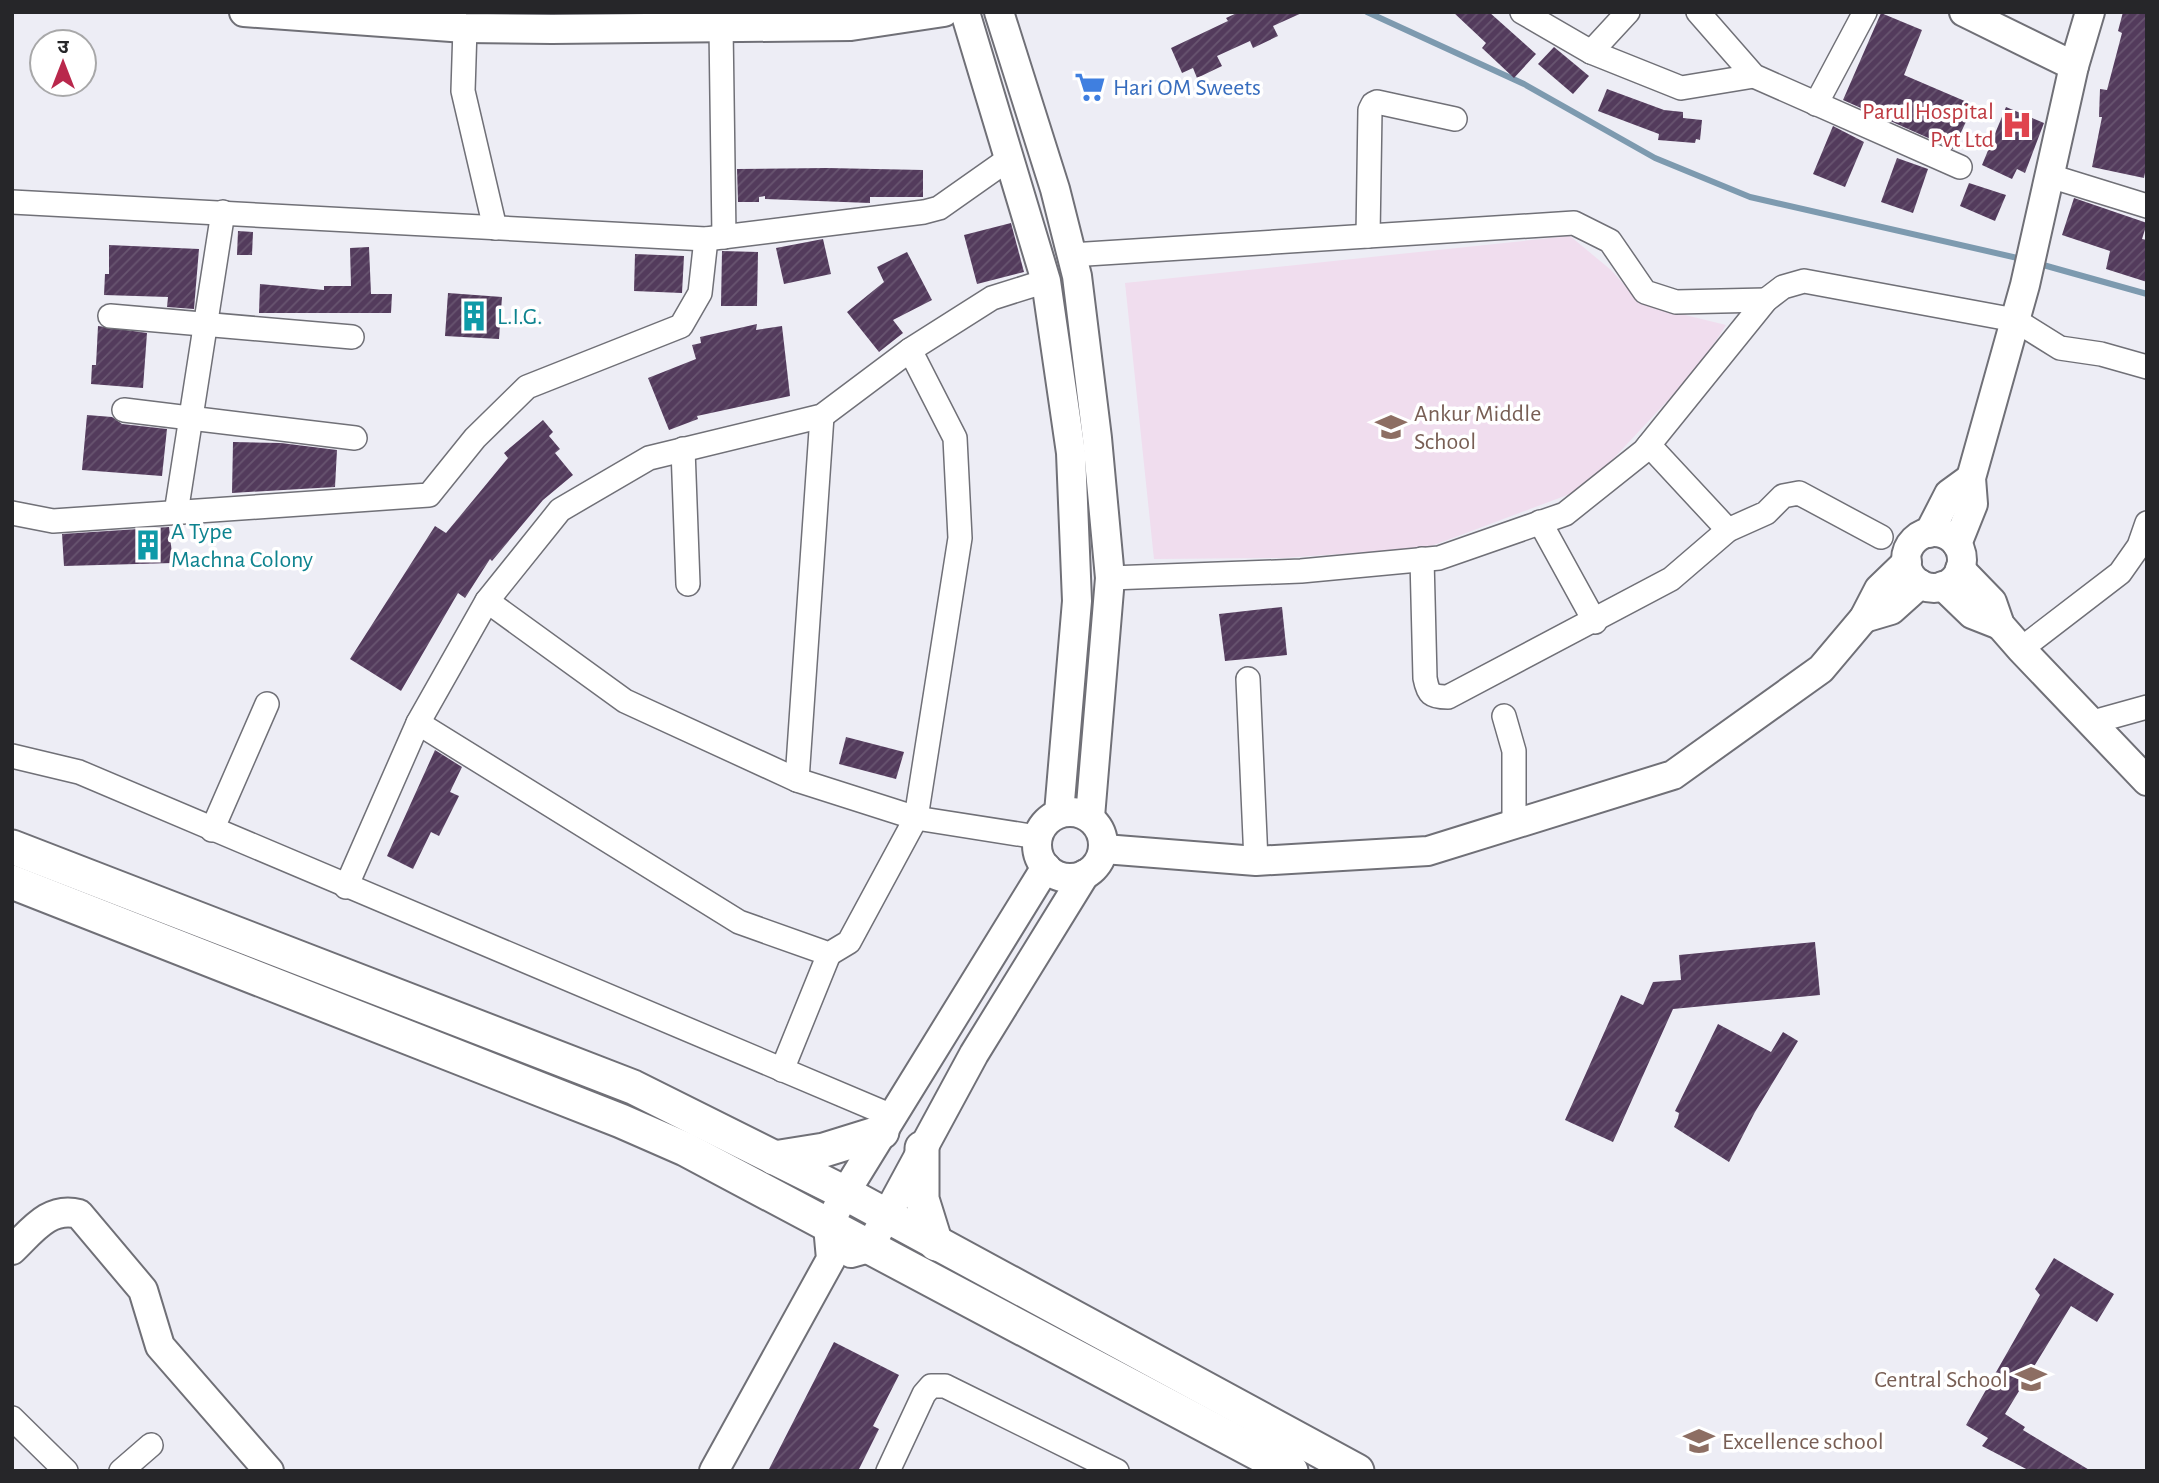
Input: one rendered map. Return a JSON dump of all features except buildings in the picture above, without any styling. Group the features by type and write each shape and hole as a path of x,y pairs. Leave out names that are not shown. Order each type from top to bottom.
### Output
{"main road":[{"path":"12,847 633,1087 693,1136 828,1226 1291,1471"},
{"path":"12,882 479,1066 693,1136 774,1158 845,1193 1357,1471"},
{"path":"479,1066 492,1033"},
{"path":"774,1158 835,1147 887,1124"},
{"path":"922,1147 922,1199 936,1244"}],"street":[{"path":"244,12 346,15 465,28 551,20 721,27 944,12"},
{"path":"965,12 1046,281 1071,453 1077,601 1059,813"},
{"path":"999,12 1055,188 1077,276 1097,438 1110,578 1090,817"},
{"path":"1522,12 1591,52 1681,88 1754,76"},
{"path":"1591,52 1628,12"},
{"path":"1698,12 1754,76 1960,167"},
{"path":"1816,104 1865,12"},
{"path":"1964,12 2074,66"},
{"path":"1104,849 1256,861 1428,851 1514,825 1674,775 1821,669 1864,618 1891,610 1937,569 1973,504 1971,478 2025,285 2074,66 2091,12"},
{"path":"12,513 53,521 424,496 434,493 475,438 527,387 681,326 701,293 715,238 721,27"},
{"path":"465,28 463,91 495,228"},
{"path":"1368,236 1373,104 1377,102 1455,119"},
{"path":"12,202 715,238 939,208 1010,158"},
{"path":"2050,176 2147,206"},
{"path":"176,513 223,212"},
{"path":"1071,255 1574,223 1610,241 1645,292 1676,302 1766,300"},
{"path":"346,887 418,723 487,601 560,510 649,457 822,416 910,349 992,298 1046,281"},
{"path":"1110,578 1301,571 1439,558 1565,514 1649,445 1766,300 1783,287 1804,281 2015,320 2060,348 2147,367"},
{"path":"110,316 352,337"},
{"path":"782,1070 829,954 849,942 916,818 960,538 955,438 910,349"},
{"path":"124,410 355,438"},
{"path":"797,780 822,416"},
{"path":"1649,445 1728,530"},
{"path":"683,449 688,584"},
{"path":"1971,478 1949,494 1929,533 1913,542 1937,569 1992,602 2000,625 2147,781"},
{"path":"1422,559 1424,678 1427,692 1434,697 1448,697 1595,622 1684,570 1728,530 1766,513 1783,496 1799,493 1881,537"},
{"path":"1541,522 1595,622"},
{"path":"2021,649 2120,573 2134,554 2147,523"},
{"path":"487,601 625,701 797,780 916,818 1037,837"},
{"path":"1248,679 1256,861"},
{"path":"212,830 267,704"},
{"path":"2093,722 2147,707"},
{"path":"1504,716 1514,751 1514,825"},
{"path":"418,723 739,922 829,954"},
{"path":"12,756 79,772 782,1070 887,1124"},
{"path":"831,1259 869,1248 974,1054 1085,874 1100,860 1104,849 1099,827 1090,817 1059,813 1049,819 1037,837 1040,858 1046,867 1064,877 1085,874"},
{"path":"714,1471 831,1259 828,1226 845,1193 1046,867"},
{"path":"12,1250 49,1215 58,1212 79,1214 143,1290 160,1346 269,1471"},
{"path":"888,1471 924,1394 931,1387 945,1387 1117,1471"},
{"path":"12,1418 66,1471"},
{"path":"121,1471 151,1445"}],"shaded area":[{"name":"Ankur Middle School","path":"1570,236 1611,270 1635,297 1665,310 1726,325 1699,367 1586,488 1426,548 1283,558 1154,559 1125,283"}],"waterway":[{"path":"1367,12 1524,84 1655,158 1750,197 2022,259"},
{"path":"2036,263 2147,294"}],"place":[{"name":"Hari OM Sweets","path":"1090,87"},
{"name":"Parul Hospital Pvt Ltd","path":"2017,125"},
{"name":"L.I.G.","path":"474,316"},
{"name":"Ankur Middle School","path":"1391,427"},
{"name":"A Type Machna Colony","path":"148,545"},
{"name":"Central School","path":"2031,1379"},
{"name":"Excellence school","path":"1699,1441"}]}
